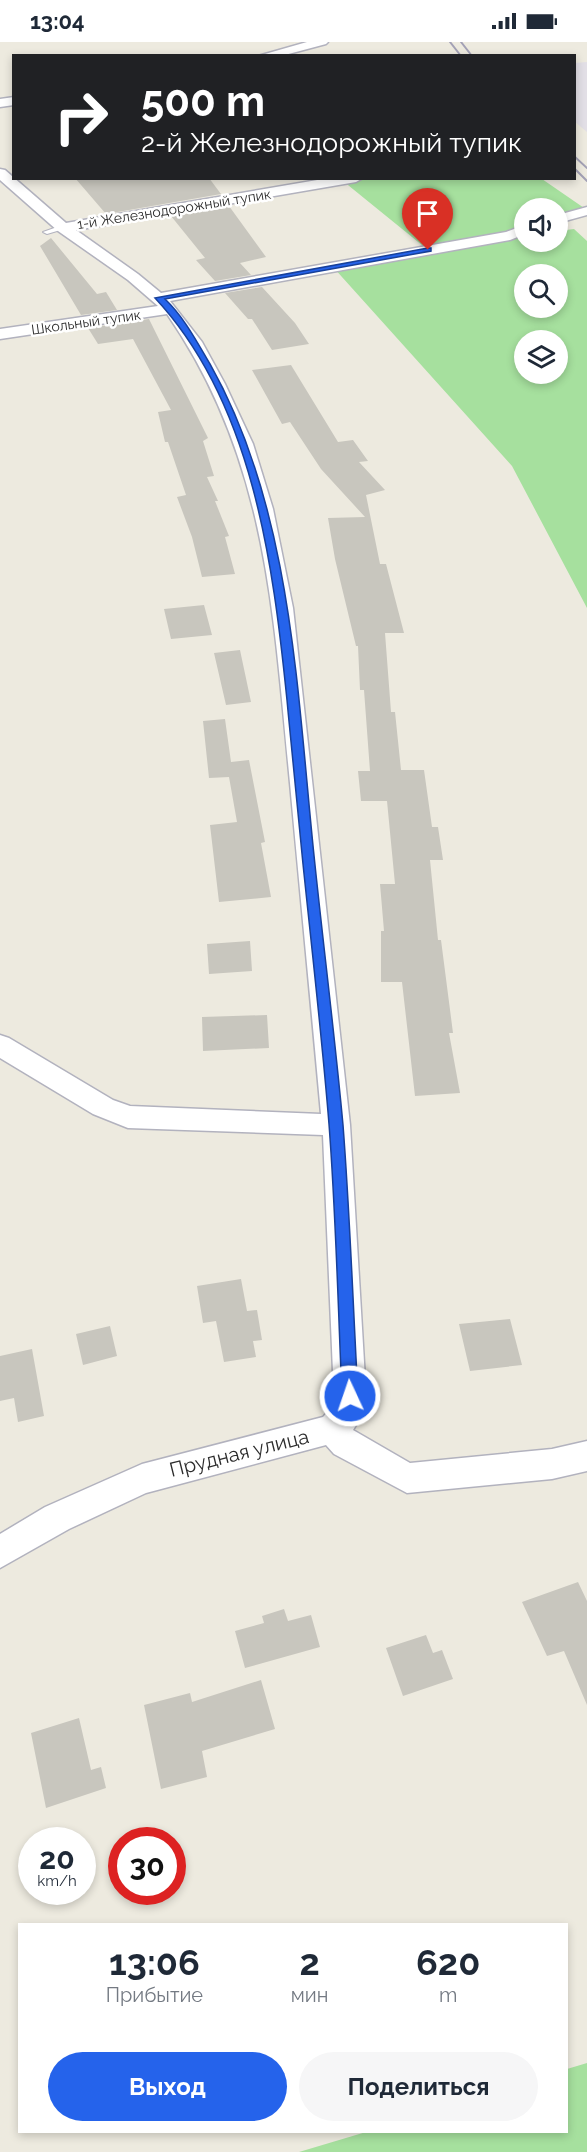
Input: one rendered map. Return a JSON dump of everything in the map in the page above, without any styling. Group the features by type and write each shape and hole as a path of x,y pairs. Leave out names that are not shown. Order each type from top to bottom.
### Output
{"street":[{"path":"272,54 321,42"},
{"path":"0,172 55,230 133,277 165,304 194,342 217,384 244,444 264,509 283,608 336,1125 350,1396 347,1414 332,1429"},
{"name":"1-й Железнодорожный тупик","path":"55,230 344,180"},
{"path":"568,216 587,211"},
{"name":"Школьный тупик","path":"0,334 165,304 514,234"},
{"path":"0,1045 103,1107 129,1117 336,1125"},
{"name":"Прудная улица","path":"0,1552 57,1518 142,1479 332,1429 345,1443 407,1478 552,1464 587,1456"}],"shaded area":[{"path":"587,62 587,132 576,123 576,63"}],"green space":[{"path":"347,180 543,180 587,210 568,216 568,198 514,198 513,235 514,252 568,252 568,230 574,229 587,241 587,608 512,466 333,267 428,250 343,181"},
{"path":"587,2063 587,2152 299,2152 363,2133 568,2133 568,2069"}],"building":[{"path":"77,180 210,180 221,194 106,214"},
{"path":"229,206 266,257 240,263 251,275 215,281 196,260 205,258 171,216"},
{"path":"51,238 97,294 106,292 117,310 81,315 40,246"},
{"path":"262,287 295,323 309,344 272,350 252,319 248,319 225,293"},
{"path":"149,319 208,438 203,441 214,476 207,477 218,501 215,501 229,536 225,537 235,574 202,577 192,537 177,497 186,495 168,442 165,442 158,412 171,410 133,339 98,344 88,328"},
{"path":"291,365 338,442 353,440 368,461 359,462 385,490 366,495 380,564 386,564 404,633 385,633 391,712 395,712 401,770 424,770 432,827 438,827 443,860 430,860 438,940 441,940 453,1033 449,1033 460,1093 415,1096 402,982 381,982 381,931 384,931 380,884 395,884 387,801 361,801 358,771 370,771 364,690 360,690 358,646 356,646 335,559 328,518 365,517 321,469 290,422 282,424 252,370"},
{"path":"204,605 212,635 171,639 164,609"},
{"path":"240,650 251,702 226,705 214,653"},
{"path":"225,719 231,762 249,760 265,842 261,843 271,897 219,902 210,825 237,822 229,777 209,778 203,721"},
{"path":"250,941 252,971 209,974 207,944"},
{"path":"267,1015 269,1048 203,1051 202,1017"},
{"path":"241,1279 247,1311 257,1310 262,1340 253,1341 256,1357 224,1362 216,1321 203,1323 197,1286"},
{"path":"510,1319 522,1365 470,1371 459,1324"},
{"path":"110,1326 117,1356 83,1365 76,1334"},
{"path":"32,1349 44,1416 18,1422 14,1398 0,1401 0,1356"},
{"path":"578,1582 587,1601 587,1705 564,1651 547,1656 522,1602"},
{"path":"284,1609 288,1621 311,1615 320,1647 245,1668 235,1631 264,1623 262,1616"},
{"path":"426,1635 433,1653 442,1650 453,1679 403,1696 386,1648"},
{"path":"261,1680 275,1729 202,1751 207,1777 161,1789 144,1705 190,1693 192,1702"},
{"path":"79,1718 91,1770 101,1767 106,1788 46,1808 31,1733"}],"railway":[{"path":"450,42 459,54"},
{"path":"461,42 470,54"},
{"path":"576,158 587,168"},
{"path":"576,170 587,181"}],"route":[{"path":"350,1396 336,1125 283,608 264,509 244,444 217,384 194,342 171,309 159,298 428,250"}]}
